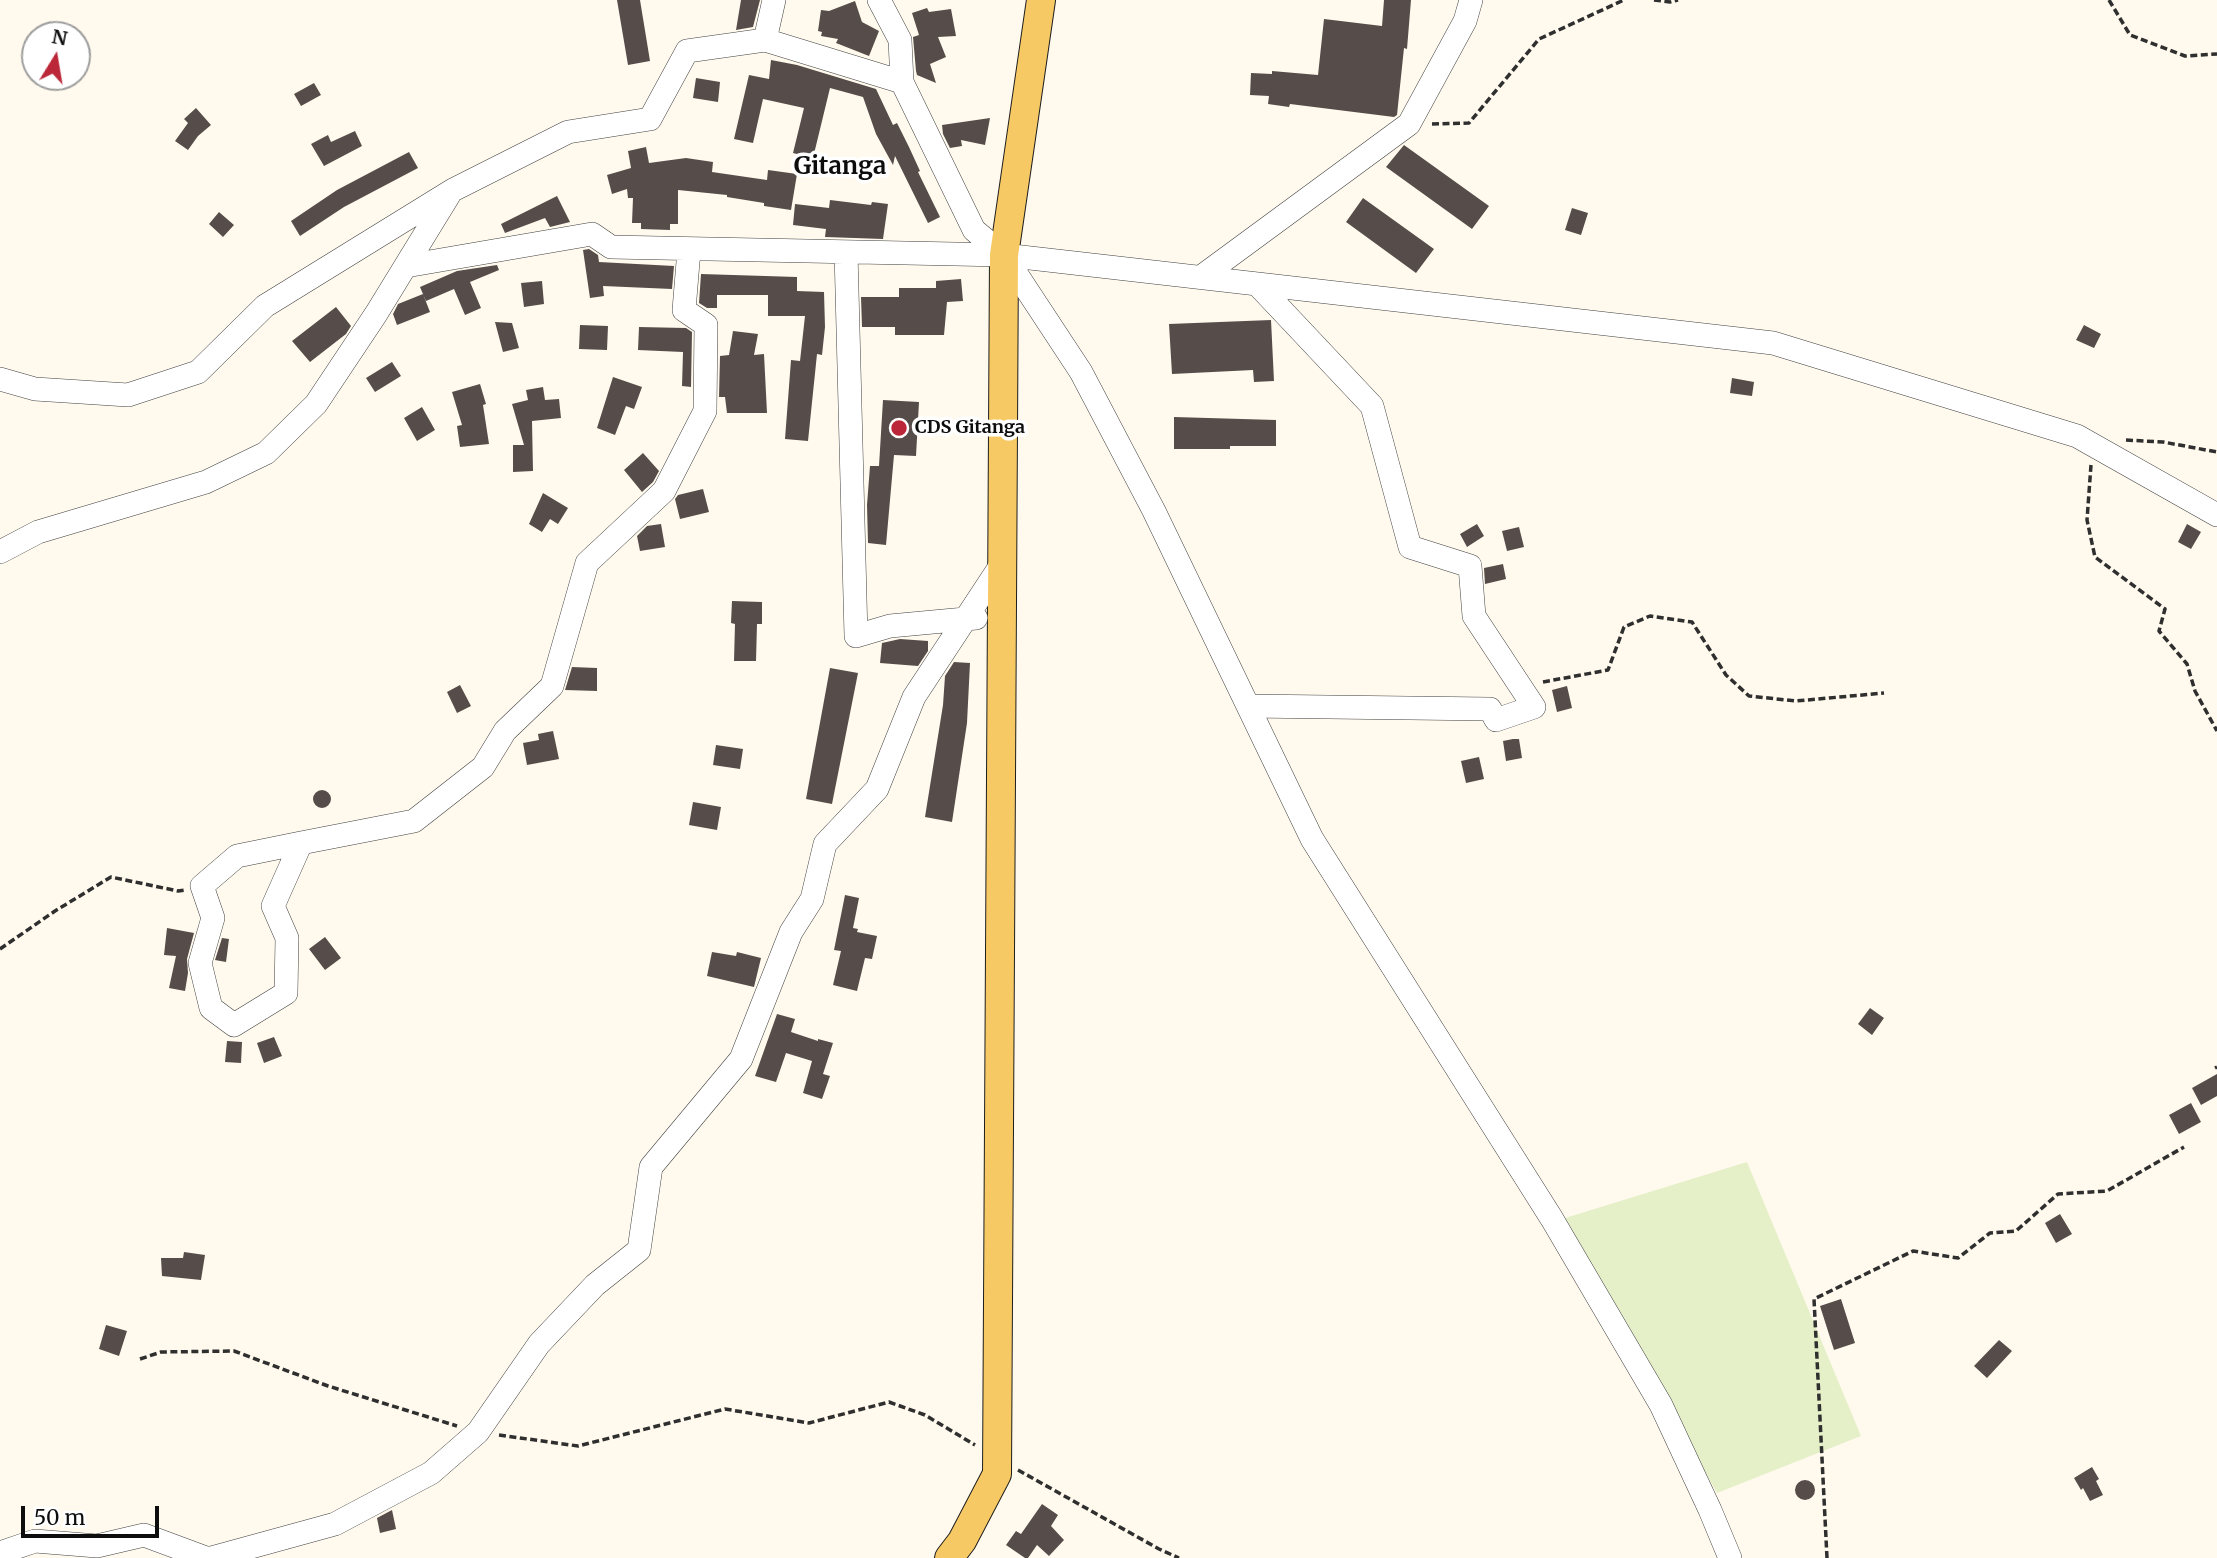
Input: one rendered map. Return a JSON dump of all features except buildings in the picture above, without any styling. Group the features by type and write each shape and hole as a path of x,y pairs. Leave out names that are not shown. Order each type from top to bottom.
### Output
{"main road":[{"path":"949,1558 962,1541 998,1474 1004,255 1041,0"}],"street":[{"path":"765,40 774,0"},
{"path":"878,0 900,40 902,82 974,230 1004,255 1081,372 1154,511 1312,839 1552,1219 1661,1405 1730,1558"},
{"path":"1201,277 1409,124 1465,21 1471,0"},
{"path":"0,379 35,389 128,395 198,372 265,306 453,190 568,132 650,119 687,51 765,40 902,82"},
{"path":"0,552 38,532 206,482 266,453 316,404 453,190"},
{"path":"405,266 592,234 611,247 1004,255 1773,343 2103,442 2217,515"},
{"path":"301,842 273,906 286,938 286,993 234,1025 211,1008 200,963 213,918 202,886 237,856 301,842 414,821 483,766 505,731 551,686 587,563 664,491 705,411 706,325 684,310 689,250"},
{"path":"846,252 856,636 890,626 1001,616"},
{"path":"1248,706 1490,709 1496,720 1534,707 1474,616 1471,566 1410,547 1372,406 1258,284"},
{"path":"0,1553 35,1541 97,1546 144,1535 208,1558 335,1524 431,1473 478,1432 539,1344 595,1285 639,1250 651,1167 741,1059 791,932 813,899 825,845 877,789 914,697 1001,565"}],"path":[{"path":"1409,124 1469,123 1539,39 1624,0"},
{"path":"1654,0 1678,0"},
{"path":"2109,0 2130,35 2185,56 2217,54"},
{"path":"2217,452 2164,442 2103,442 2087,520 2095,557 2165,609 2159,631 2187,664 2195,691 2217,731"},
{"path":"1520,686 1608,670 1624,627 1650,616 1692,622 1726,675 1749,696 1796,701 1884,693"},
{"path":"0,949 111,877 178,891 202,886"},
{"path":"1828,1558 1814,1300 1913,1251 1958,1258 1990,1233 2016,1231 2058,1194 2106,1191 2184,1146"},
{"path":"140,1359 161,1352 234,1351 328,1386 478,1432 578,1446 724,1409 809,1423 889,1402 925,1415 1179,1558"}],"green space":[{"path":"1747,1162 1861,1436 1717,1493 1562,1219"}],"place":[{"name":"CDS Gitanga","path":"899,428"}],"district":[{"name":"Gitanga","path":"840,167"}]}
